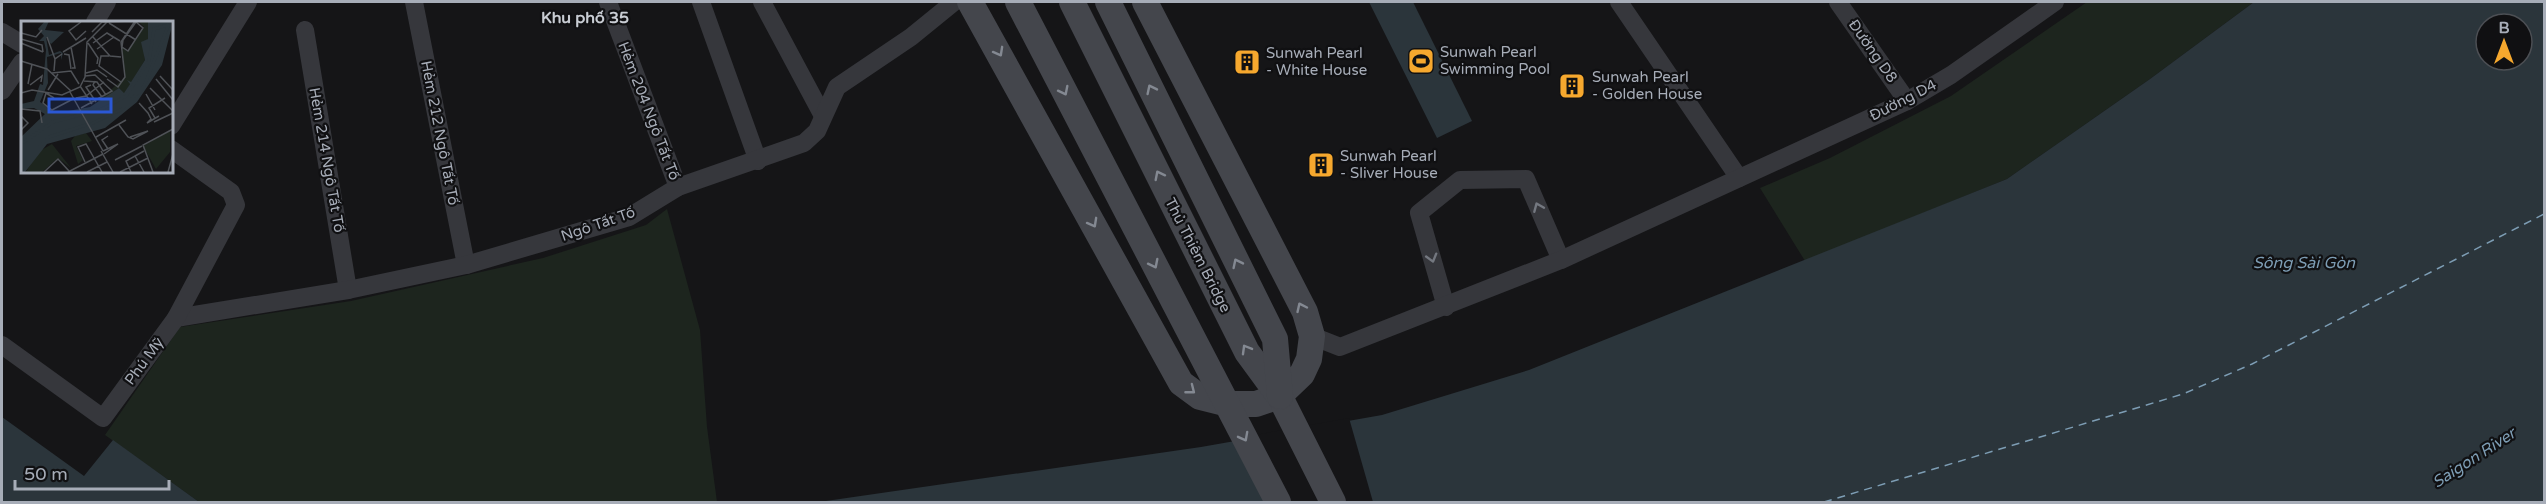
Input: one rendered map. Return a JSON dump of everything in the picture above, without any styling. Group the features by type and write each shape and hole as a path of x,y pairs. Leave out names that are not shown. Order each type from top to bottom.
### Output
{"main road":[{"path":"970,2 1181,383 1200,397 1228,404 1256,404 1279,396 1302,374 1309,359 1312,336 1305,312 1145,2"},
{"path":"1018,2 1278,502"},
{"name":"Thủ Thiêm Bridge","path":"1072,2 1247,352 1280,397 1333,502"},
{"path":"1108,2 1275,339 1280,397"}],"street":[{"path":"96,21 107,2"},
{"name":"Hẻm 212 Ngô Tất Tố","path":"414,2 466,265"},
{"name":"Hẻm 204 Ngô Tất Tố","path":"608,2 678,187"},
{"path":"701,2 758,161"},
{"path":"762,2 823,116"},
{"name":"Ngô Tất Tố","path":"176,318 348,290 466,265 629,217 678,187 758,161 804,143 817,131 837,87 911,37 954,2"},
{"path":"1619,2 1739,178"},
{"name":"Đường D8","path":"1838,2 1907,101"},
{"name":"Đường D4","path":"1312,336 1340,347 1561,260 1907,101 1951,75 2050,3"},
{"path":"172,124 247,4"},
{"name":"Hẻm 214 Ngô Tất Tố","path":"305,30 348,290"},
{"path":"2,32 21,43"},
{"path":"2,91 21,63"},
{"name":"Phú Mỹ","path":"2,345 103,418 176,318 236,205 231,192 172,150"},
{"path":"1446,307 1419,213 1460,180 1526,179 1561,260"}],"shaded area":[{"path":"2087,2 2254,2 2150,79 2007,179 1805,261 1760,188 1830,158 1951,96"},
{"path":"667,209 700,330 707,427 717,502 199,502 105,435 180,327 351,301 543,258 646,225"}],"water":[{"name":"Sunwah Pearl Swimming Pool","path":"1369,2 1413,2 1472,121 1437,138"},
{"name":"Sông Sài Gòn","path":"2254,2 2544,2 2544,502 819,502 1201,447 1382,415 1529,370 2007,179 2150,79"},
{"path":"2,417 84,476 113,440 199,502 2,502"}],"pier":[{"path":"1349,418 1373,502 1267,502 1233,439"}],"ferry route":[{"path":"1824,502 2183,394 2252,364 2544,214"}],"place":[{"name":"Sunwah Pearl Swimming Pool","path":"1421,61"},
{"name":"Sunwah Pearl - White House","path":"1247,62"},
{"name":"Sunwah Pearl - Golden House","path":"1572,86"},
{"name":"Sunwah Pearl - Sliver House","path":"1321,165"}],"district":[{"name":"Khu phố 35","path":"585,18"}],"water label":[{"name":"Saigon River","path":"2474,458"}]}
